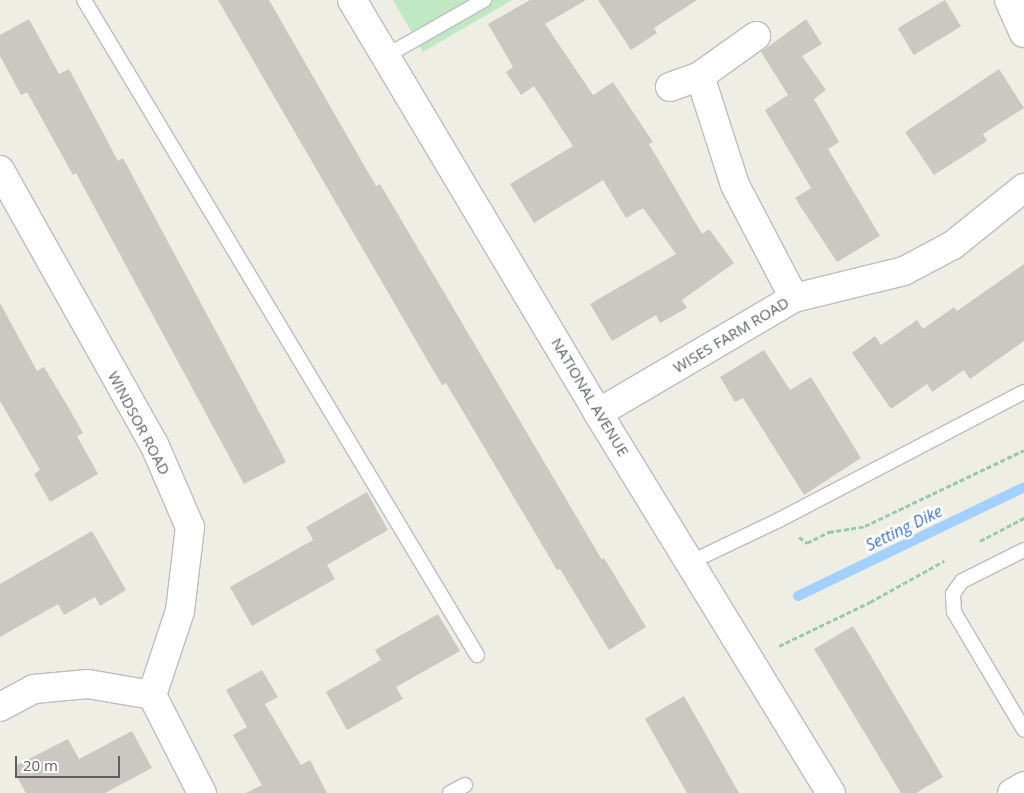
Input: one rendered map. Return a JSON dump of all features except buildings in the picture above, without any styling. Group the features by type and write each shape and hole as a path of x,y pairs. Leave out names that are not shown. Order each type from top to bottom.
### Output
{"street":[{"name":"NATIONAL AVENUE","path":"352,0 598,413 831,793"},
{"path":"1008,0 1024,34"},
{"path":"670,87 700,76 756,36"},
{"path":"700,76 735,184 794,298"},
{"name":"WINDSOR ROAD","path":"0,170 154,444 190,527 180,611 152,695"},
{"name":"WISES FARM ROAD","path":"598,413 794,298 904,271 953,245 1024,188"},
{"path":"0,707 34,689 88,684 152,695 202,793"},
{"path":"1012,793 1024,786"}],"lane":[{"path":"84,0 477,655"},
{"path":"386,56 484,0"},
{"path":"691,562 778,520 1024,392"},
{"path":"1024,550 962,582 953,594 954,612 1024,730"},
{"path":"450,793 465,785"}],"path":[{"path":"778,520 807,543 829,532 864,526 1024,450"},
{"path":"976,543 1024,518"},
{"path":"749,660 870,602 952,557"}],"green space":[{"path":"393,0 512,0 423,52"}],"waterway":[{"name":"Setting Dike","path":"798,596 1024,487"}]}
